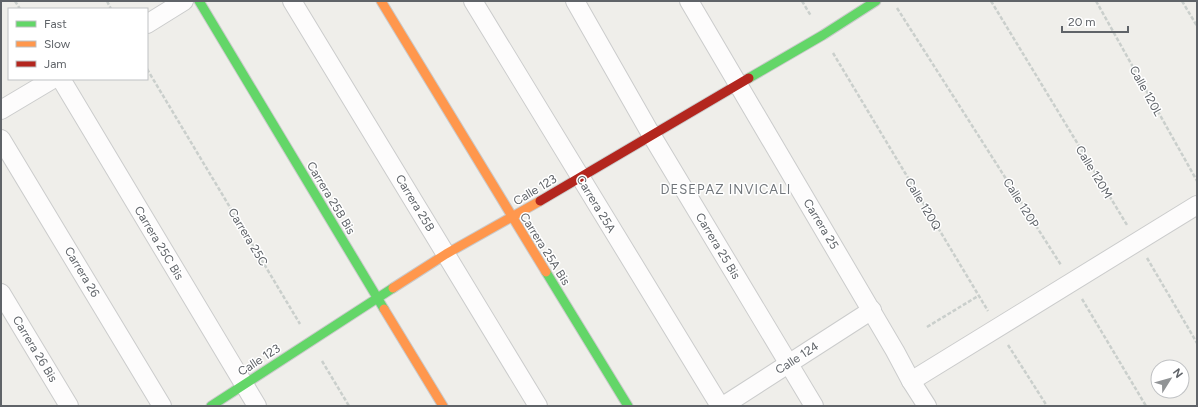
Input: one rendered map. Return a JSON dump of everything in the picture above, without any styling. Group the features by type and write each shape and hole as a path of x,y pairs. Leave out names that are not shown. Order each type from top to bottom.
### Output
{"street":[{"path":"148,23 184,1"},
{"name":"Carrera 25B Bis","path":"199,1 443,406"},
{"name":"Carrera 25B","path":"292,1 538,406"},
{"name":"Carrera 25A Bis","path":"382,1 512,218 628,406"},
{"name":"Carrera 25A","path":"473,1 721,406"},
{"name":"Carrera 25 Bis","path":"575,1 652,136 814,406"},
{"name":"Carrera 25","path":"690,1 927,406"},
{"name":"Calle 123","path":"211,406 446,254 512,218 652,136 822,35 876,1"},
{"path":"1,110 51,80"},
{"name":"Carrera 25C Bis","path":"62,80 256,406"},
{"name":"Carrera 26","path":"1,139 162,406"},
{"path":"911,381 1197,205"},
{"name":"Carrera 26 Bis","path":"1,293 69,406"},
{"name":"Calle 124","path":"721,406 872,310"}],"path":[{"name":"Calle 120Q","path":"802,1 978,296 1047,406"},
{"name":"Calle 120M","path":"991,1 1197,343"},
{"name":"Calle 120L","path":"1096,1 1197,181"},
{"path":"1182,1 1197,26"},
{"name":"Calle 120P","path":"897,8 1072,282 1146,406"},
{"name":"Carrera 25C","path":"148,71 349,406"},
{"path":"927,327 978,296"}],"traffic: fast":[{"path":"199,1 384,309"},
{"path":"749,78 823,35 876,1"},
{"path":"546,272 628,406"},
{"path":"211,406 393,288"}],"traffic: slow":[{"path":"381,1 546,272"},
{"path":"393,288 446,254 540,201"},
{"path":"384,309 443,406"}],"traffic: jam":[{"path":"540,201 749,78"}],"district":[{"name":"DESEPAZ INVICALI","path":"726,189"}]}
